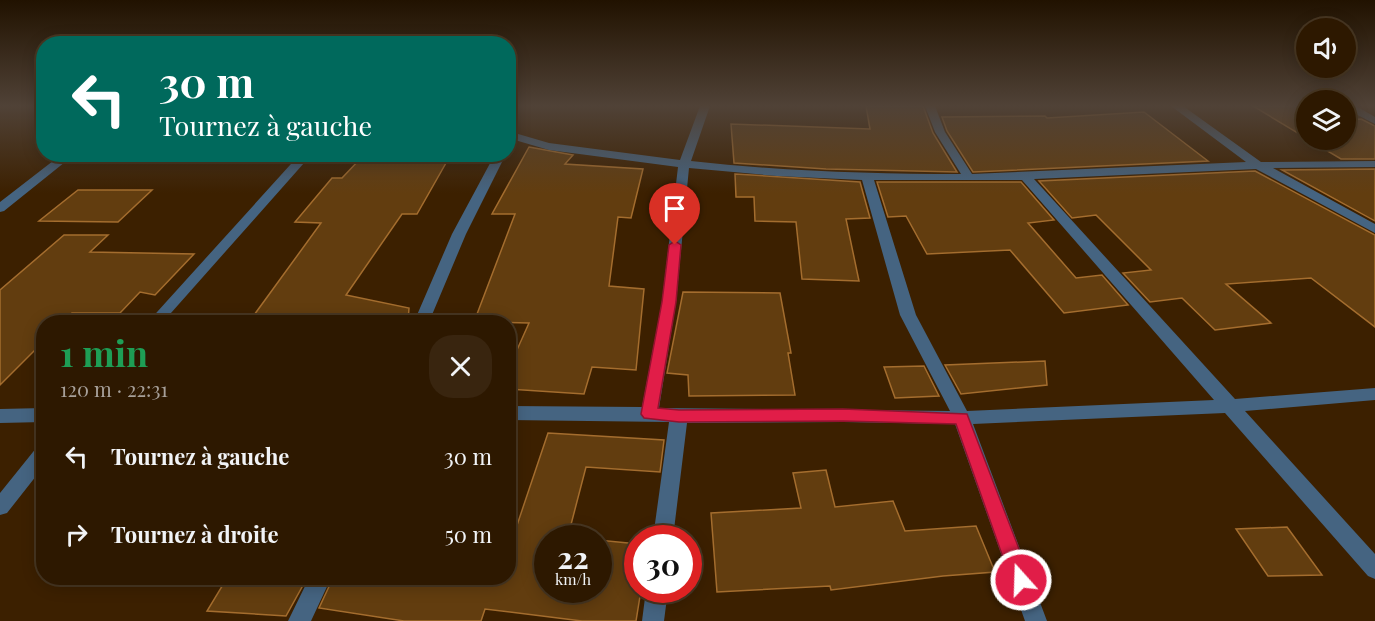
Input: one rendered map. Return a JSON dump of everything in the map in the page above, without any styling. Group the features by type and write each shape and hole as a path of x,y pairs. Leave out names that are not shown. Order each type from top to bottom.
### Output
{"street":[{"path":"649,414 669,302 684,165 695,135"},
{"path":"942,135 968,176"},
{"path":"1216,135 1256,164 1375,229"},
{"path":"516,138 558,147 684,165 867,177 1025,176 1256,164 1375,164"},
{"path":"0,208 60,162"},
{"path":"161,315 300,162"},
{"path":"424,315 459,234 497,162"},
{"path":"1025,176 1375,569"},
{"path":"867,177 908,315 962,418 1036,621"},
{"path":"516,413 962,418 1232,406 1375,394"},
{"path":"0,416 36,415"},
{"path":"665,525 679,416"},
{"path":"0,507 36,462"},
{"path":"298,621 317,585"},
{"path":"653,621 655,603"}],"building":[{"path":"732,135 934,135 957,172 826,169 734,163"},
{"path":"950,135 1174,135 1208,161 973,172"},
{"path":"1356,135 1375,135 1375,159 1341,159 1326,150 1356,150"},
{"path":"529,147 573,155 565,164 643,169 631,218 618,217 609,286 644,289 636,370 592,367 584,394 516,390 516,352 529,323 516,323 516,315 477,315 515,214 492,214"},
{"path":"357,162 446,163 417,214 402,214 346,295 409,308 408,315 254,315 321,223 295,222 332,178 342,178"},
{"path":"1375,169 1375,221 1282,170"},
{"path":"1255,171 1375,235 1375,327 1311,278 1226,284 1271,323 1215,330 1182,298 1150,302 1123,273 1151,270 1096,215 1072,218 1039,181"},
{"path":"735,174 860,182 870,218 846,219 859,281 802,279 796,222 755,221 754,197 736,197"},
{"path":"877,182 1021,182 1054,220 1028,223 1076,278 1102,275 1128,305 1064,313 1010,250 927,254 906,216 888,217"},
{"path":"78,190 152,190 118,222 39,221"},
{"path":"64,235 108,235 90,252 194,254 155,295 140,292 120,313 36,315 36,349 0,385 0,290"},
{"path":"683,292 780,293 791,353 788,353 795,395 689,396 688,375 667,373"},
{"path":"1045,361 1047,385 961,394 945,365"},
{"path":"924,366 939,396 895,398 884,367"},
{"path":"548,433 664,440 660,472 586,467 571,525 534,525 534,603 612,603 612,541 624,543 624,603 639,603 636,621 582,621 485,609 481,621 404,621 319,608 330,585 516,585 516,528"},
{"path":"826,470 835,507 893,501 905,531 976,526 995,572 831,590 830,586 717,592 711,513 801,508 793,473"},
{"path":"1287,527 1322,575 1268,576 1236,529"},
{"path":"223,585 303,585 286,616 207,611"}],"route":[{"path":"675,245 669,302 649,414 962,418 1021,580"}]}
